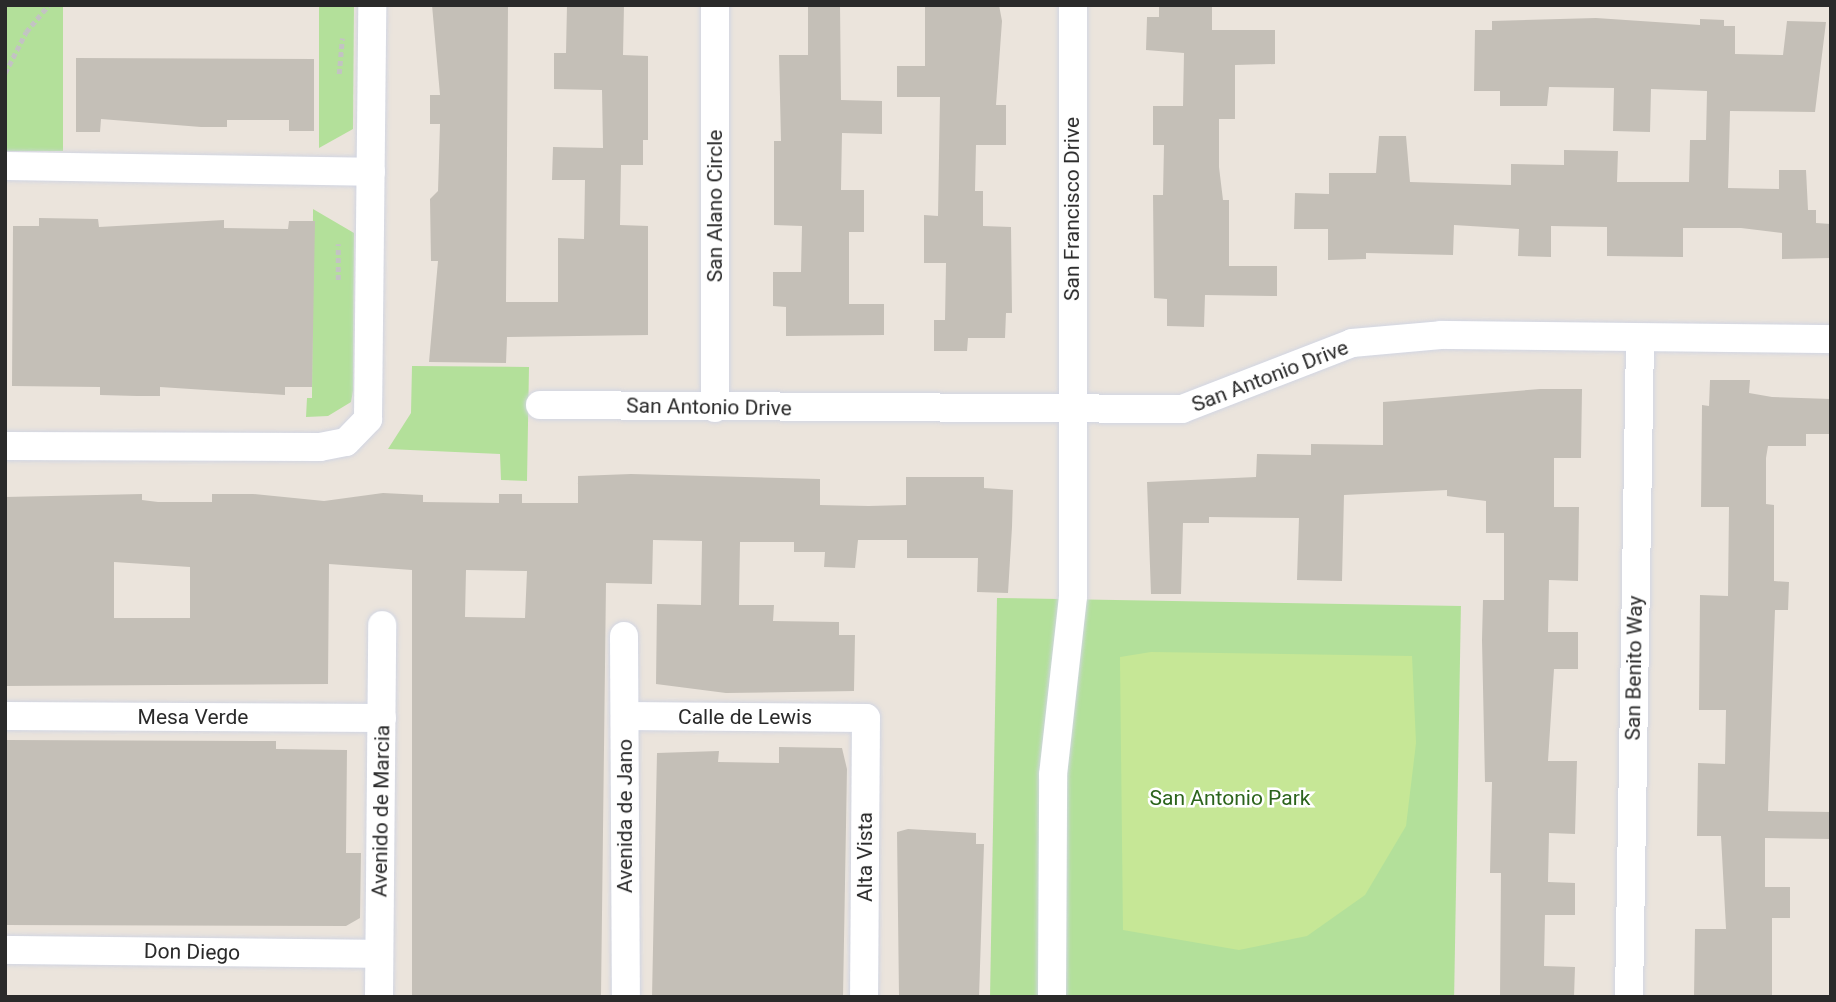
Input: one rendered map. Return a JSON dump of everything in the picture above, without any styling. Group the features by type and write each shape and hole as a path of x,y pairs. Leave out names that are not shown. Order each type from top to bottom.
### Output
{"street":[{"path":"5,446 346,442 368,419 372,5"},
{"name":"San Alano Circle","path":"715,5 715,408"},
{"name":"San Francisco Drive","path":"1052,997 1053,775 1073,596 1073,5"},
{"path":"5,166 371,172"},
{"name":"San Antonio Drive","path":"540,405 1071,412 1182,409 1352,343 1441,335 1831,339"},
{"name":"San Benito Way","path":"1629,997 1640,339"},
{"name":"Avenido de Marcia","path":"379,997 382,625"},
{"name":"Avenida de Jano","path":"624,636 626,997"},
{"name":"Mesa Verde","path":"5,716 382,719"},
{"name":"Calle de Lewis","path":"625,716 866,718"},
{"name":"Alta Vista","path":"864,997 866,718"},
{"name":"Don Diego","path":"5,950 379,954"}],"path":[{"path":"5,73 26,32 49,5"}],"green space":[{"path":"5,5 63,5 63,151 5,151"},
{"path":"319,5 354,5 353,129 319,148"},
{"path":"313,209 354,233 353,391 351,402 328,416 306,417 307,398 312,398"},
{"path":"412,366 529,367 527,481 501,480 500,454 388,449 411,413"},
{"name":"San Antonio Park","path":"997,598 1461,606 1454,997 990,997"},
{"path":"1151,652 1412,656 1416,743 1406,826 1365,895 1307,936 1239,950 1123,930 1120,657"}],"building":[{"path":"432,5 508,5 506,302 558,302 558,238 584,239 585,180 552,180 553,147 603,148 602,90 554,89 554,53 566,53 567,5 624,5 623,55 648,56 648,140 643,140 643,165 621,165 620,225 648,226 648,335 507,337 506,363 429,362 438,261 431,261 430,199 438,191 440,124 430,124 430,95 440,95"},
{"path":"808,5 840,5 841,100 882,101 882,134 842,133 841,190 864,190 864,232 849,232 849,304 884,304 884,335 786,336 786,307 773,306 773,272 801,272 802,226 774,225 774,141 781,141 779,55 808,55"},
{"path":"925,5 999,5 1002,21 996,105 1006,105 1006,145 976,145 975,191 983,191 983,226 1011,227 1012,313 1006,313 1005,338 968,338 967,351 934,351 934,320 945,320 946,263 924,263 924,215 938,216 940,97 897,97 897,66 925,66"},
{"path":"1159,5 1212,5 1212,30 1275,30 1275,64 1235,65 1235,119 1219,119 1219,167 1223,200 1229,200 1229,266 1277,266 1277,296 1205,295 1204,327 1167,326 1167,299 1154,298 1153,195 1163,195 1164,145 1153,145 1153,106 1183,106 1184,53 1146,50 1147,17 1159,17"},
{"path":"1596,18 1700,25 1700,19 1724,20 1724,26 1735,26 1735,54 1783,55 1787,21 1826,22 1815,112 1730,111 1728,188 1779,189 1779,170 1806,170 1808,210 1816,210 1816,223 1831,224 1831,258 1782,259 1782,233 1741,228 1683,228 1683,257 1607,256 1607,227 1551,226 1551,257 1518,256 1519,229 1454,225 1453,255 1366,253 1366,259 1328,260 1328,229 1294,229 1295,193 1329,194 1329,173 1376,173 1379,136 1406,136 1410,182 1511,185 1511,164 1564,165 1564,150 1618,151 1617,182 1689,182 1690,140 1706,140 1707,91 1651,89 1650,132 1613,131 1614,88 1549,87 1547,106 1500,106 1500,91 1474,91 1475,30 1492,30 1492,21"},
{"path":"76,58 314,59 314,131 289,131 289,120 227,120 227,127 201,127 101,119 100,132 76,132"},
{"path":"39,218 98,219 99,227 224,220 224,228 288,229 289,221 315,221 312,387 285,387 285,395 160,387 160,396 137,396 100,395 100,387 12,386 13,226 39,226"},
{"path":"1710,380 1750,380 1749,393 1772,397 1831,399 1831,434 1806,434 1806,446 1768,446 1766,458 1766,504 1774,505 1774,581 1789,582 1788,610 1775,610 1768,811 1831,812 1831,839 1765,838 1765,887 1790,887 1790,918 1772,918 1772,997 1694,997 1695,929 1726,929 1721,836 1697,836 1698,763 1725,764 1726,710 1699,710 1700,595 1728,596 1729,507 1701,507 1702,405 1709,406"},
{"path":"1540,389 1582,389 1581,458 1554,458 1554,507 1579,507 1578,581 1549,580 1548,632 1578,632 1578,669 1554,669 1548,761 1577,761 1575,834 1549,833 1548,882 1575,883 1575,915 1545,915 1544,966 1575,967 1574,997 1500,997 1501,873 1490,873 1492,782 1485,782 1482,640 1483,600 1504,600 1504,533 1486,533 1486,501 1447,496 1447,490 1344,495 1342,581 1297,580 1299,518 1209,517 1209,523 1183,523 1181,594 1151,594 1147,482 1256,477 1257,454 1311,455 1311,444 1383,445 1383,402"},
{"path":"631,474 820,479 820,505 906,505 906,477 984,477 984,488 1013,490 1008,593 977,592 978,558 907,558 907,540 858,540 855,568 824,567 825,552 794,552 794,542 740,542 739,605 774,605 773,621 839,622 839,635 855,635 854,691 726,693 656,684 657,604 701,605 702,541 653,540 652,584 606,583 601,997 412,997 412,570 329,564 328,684 5,686 5,497 142,494 142,500 158,502 212,502 212,494 253,494 324,501 383,493 423,495 423,502 499,503 499,494 522,494 522,503 578,503 578,476","holes":["114,562 190,567 190,618 114,618","466,570 527,571 525,618 465,617"]},
{"path":"7,740 276,741 276,749 347,750 346,853 361,853 360,918 346,926 5,925"},
{"path":"779,747 842,748 847,769 843,997 652,997 657,753 719,751 718,762 779,763"},
{"path":"908,829 976,833 976,844 984,844 979,997 899,997 897,832"}]}
